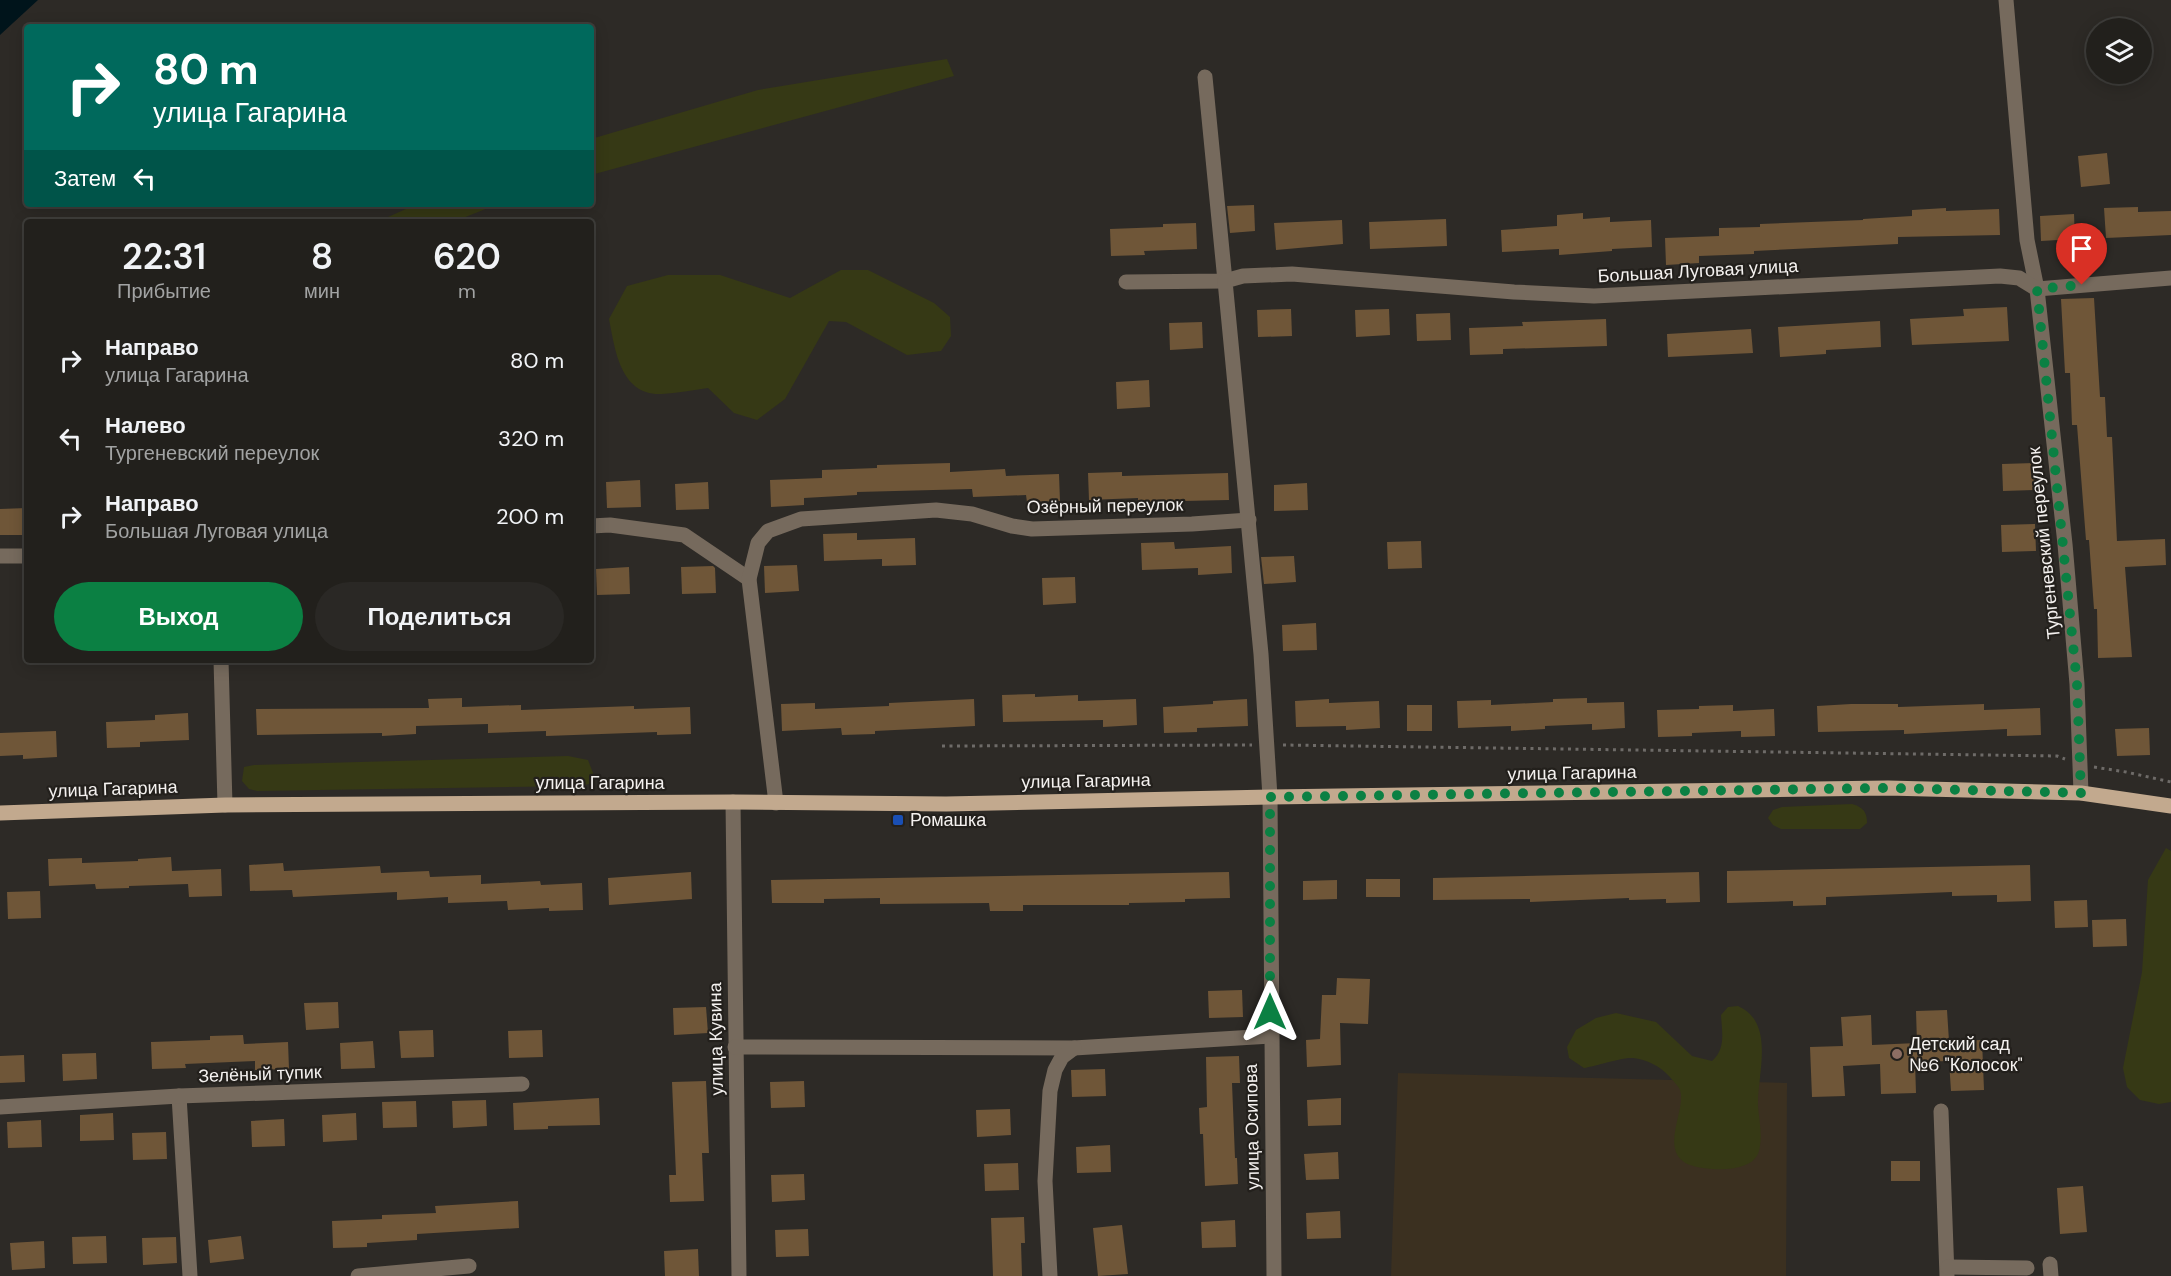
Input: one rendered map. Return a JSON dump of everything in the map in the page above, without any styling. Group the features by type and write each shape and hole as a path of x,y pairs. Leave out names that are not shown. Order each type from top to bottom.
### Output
{"main road":[{"name":"улица Гагарина","path":"0,813 225,805 733,802 946,804 1888,788 2081,793 2171,806"}],"street":[{"name":"Тургеневский переулок","path":"2006,0 2027,240 2037,289 2077,684 2081,793"},
{"name":"улица Осипова","path":"1205,76 1249,520 1261,654 1270,797 1270,1036 1274,1276"},
{"name":"Большая Луговая улица","path":"1126,282 1225,281 1243,276 1292,274 1514,292 1594,296 2000,276 2019,278 2037,289 2171,278"},
{"name":"Озёрный переулок","path":"749,579 758,543 768,531 801,519 936,510 972,514 1012,526 1032,529 1249,520"},
{"path":"594,526 610,525 684,535 749,579 776,803"},
{"path":"0,556 24,556"},
{"path":"221,663 225,805"},
{"name":"улица Кувина","path":"733,802 739,1276"},
{"path":"735,1047 1074,1048 1270,1036"},
{"path":"1050,1276 1045,1181 1050,1091 1055,1070 1062,1057 1074,1048"},
{"name":"Зелёный тупик","path":"0,1107 179,1096 522,1084"},
{"path":"179,1096 190,1276"},
{"path":"1941,1111 1947,1272 2027,1268"},
{"path":"358,1276 469,1266"}],"path":[{"path":"942,746 1494,747 2057,756 2080,765 2171,782"}],"shaded area":[{"path":"1398,1073 1787,1083 1786,1276 1391,1276"}],"green space":[{"path":"947,59 954,76 594,174 594,138 758,90"},
{"path":"410,207 490,207 460,219 384,219"},
{"path":"841,270 868,270 934,303 950,317 951,336 941,351 907,355 846,322 829,321 785,399 757,420 734,413 708,388 662,394 648,393 628,379 617,356 609,319 627,286 668,275 720,275 790,298"},
{"path":"568,756 588,760 595,778 589,784 580,786 257,791 249,789 242,781 244,767 254,765"},
{"path":"1852,804 1862,808 1866,816 1867,823 1860,829 1781,829 1773,825 1768,818 1773,810 1782,807"},
{"path":"2166,848 2171,851 2171,1102 2159,1104 2140,1100 2127,1087 2123,1068 2142,972 2148,880"},
{"path":"1738,1006 1750,1014 1757,1024 1762,1050 1758,1093 1761,1134 1759,1151 1748,1164 1739,1167 1707,1169 1690,1165 1680,1159 1674,1141 1680,1108 1680,1090 1658,1067 1643,1060 1629,1058 1584,1068 1569,1058 1567,1047 1576,1030 1596,1018 1616,1013 1656,1022 1692,1056 1712,1061 1721,1046 1721,1015 1728,1007"}],"water":[{"path":"0,0 38,0 0,35"}],"building":[{"path":"2107,153 2110,184 2081,187 2078,156"},
{"path":"1254,205 1255,231 1230,233 1227,206"},
{"path":"2138,207 2138,212 2171,211 2171,235 2106,238 2104,208"},
{"path":"1946,208 1946,211 1999,209 2000,235 1898,237 1898,244 1754,251 1754,254 1699,256 1699,263 1666,265 1665,238 1719,236 1719,228 1760,227 1760,224 1912,216 1912,210"},
{"path":"1583,213 1583,219 1610,217 1610,222 1651,220 1652,247 1559,255 1559,249 1502,252 1501,230 1557,226 1557,215"},
{"path":"2074,214 2075,239 2041,241 2040,216"},
{"path":"1446,219 1447,246 1370,249 1369,222"},
{"path":"1342,220 1343,244 1276,250 1274,223"},
{"path":"1196,223 1197,249 1144,251 1145,255 1111,256 1110,229"},
{"path":"2094,298 2100,397 2105,397 2107,437 2112,437 2117,541 2165,539 2166,565 2125,567 2132,657 2098,658 2097,609 2094,609 2089,540 2086,540 2077,425 2072,425 2070,373 2065,373 2061,299"},
{"path":"2007,307 2009,341 1912,345 1910,319 1964,316 1963,309"},
{"path":"1291,309 1292,336 1258,337 1257,310"},
{"path":"1389,309 1390,335 1356,337 1355,310"},
{"path":"1450,313 1451,340 1417,341 1416,314"},
{"path":"1606,319 1607,346 1503,349 1503,354 1470,355 1469,328 1523,326 1522,322"},
{"path":"1880,321 1881,347 1826,350 1826,354 1780,357 1778,327"},
{"path":"1202,322 1203,348 1170,350 1169,323"},
{"path":"1751,329 1753,353 1668,357 1667,334"},
{"path":"1149,380 1150,407 1117,409 1116,382"},
{"path":"950,463 950,472 1005,469 1006,476 1059,474 1060,501 1027,502 1026,495 973,497 972,489 857,492 857,495 804,498 804,505 771,507 770,480 822,478 822,470 877,468 877,465"},
{"path":"2036,463 2037,490 2003,491 2002,464"},
{"path":"1122,472 1122,476 1228,473 1229,500 1138,502 1138,498 1089,500 1088,473"},
{"path":"640,480 641,507 607,508 606,482"},
{"path":"708,482 709,509 676,510 675,484"},
{"path":"1307,483 1308,510 1274,511 1274,485"},
{"path":"24,508 24,535 0,535 0,509"},
{"path":"2035,524 2036,551 2002,552 2001,525"},
{"path":"857,533 857,540 915,538 916,565 882,566 882,559 824,561 823,534"},
{"path":"1421,541 1422,568 1388,569 1387,542"},
{"path":"1174,542 1175,549 1231,546 1232,573 1198,575 1198,568 1142,570 1141,543"},
{"path":"1294,556 1296,582 1264,584 1261,557"},
{"path":"797,565 799,591 765,593 764,566"},
{"path":"713,566 716,593 682,594 681,567"},
{"path":"629,567 630,594 597,595 596,569"},
{"path":"1075,577 1076,603 1043,605 1042,578"},
{"path":"1316,623 1317,650 1283,651 1282,625"},
{"path":"1035,694 1035,697 1078,695 1078,701 1136,699 1137,725 1103,727 1103,720 1003,722 1002,695"},
{"path":"462,698 462,707 521,705 521,710 634,706 634,709 690,707 691,734 657,735 657,732 546,736 546,731 488,733 488,724 416,726 416,734 382,736 382,733 257,735 256,709 429,708 428,699"},
{"path":"1587,698 1587,703 1624,702 1625,728 1592,730 1592,724 1545,726 1545,729 1511,731 1511,726 1458,728 1457,701 1491,700 1491,705"},
{"path":"974,699 975,726 842,735 841,728 782,731 781,704 815,703 815,709"},
{"path":"1247,699 1248,726 1197,728 1197,732 1164,733 1163,707"},
{"path":"1329,699 1329,703 1379,701 1380,728 1346,730 1346,726 1296,727 1295,701"},
{"path":"1898,704 1898,707 1984,704 1984,710 2040,708 2041,735 2007,736 2007,729 1904,734 1904,730 1818,732 1817,706"},
{"path":"1407,705 1432,705 1432,731 1407,731"},
{"path":"1733,705 1733,711 1774,709 1775,736 1741,737 1741,731 1658,737 1657,710"},
{"path":"188,713 189,740 140,742 140,747 107,748 106,722 155,720 155,715"},
{"path":"2149,728 2150,755 2117,756 2115,729"},
{"path":"56,731 57,757 23,759 23,755 0,756 0,733"},
{"path":"171,857 172,871 221,869 222,896 189,897 188,884 96,889 95,884 49,886 48,859 82,858 82,863"},
{"path":"283,863 284,871 380,866 381,873 429,871 430,877 481,875 481,884 540,881 541,885 582,883 583,910 549,911 549,908 508,910 507,901 448,903 448,897 397,900 397,892 293,897 292,890 250,891 249,865"},
{"path":"2030,865 2031,901 1997,902 1997,895 1952,896 1952,892 1826,897 1826,905 1793,906 1793,901 1727,903 1727,871"},
{"path":"691,872 692,899 609,905 608,878"},
{"path":"1229,872 1230,898 1185,899 1185,902 1129,903 1129,905 1023,905 1023,911 990,911 989,903 880,904 880,898 824,899 824,903 772,903 771,880"},
{"path":"1699,872 1700,902 1666,903 1666,899 1629,900 1629,898 1530,902 1530,899 1433,900 1433,878"},
{"path":"1366,879 1400,879 1400,897 1366,897"},
{"path":"1337,880 1337,899 1303,900 1303,881"},
{"path":"40,891 41,918 8,919 7,892"},
{"path":"2087,900 2088,927 2055,928 2054,901"},
{"path":"2126,919 2127,946 2093,947 2092,920"},
{"path":"1337,978 1370,979 1368,1024 1340,1023 1341,1065 1307,1067 1306,1040 1320,1039 1322,995 1336,995"},
{"path":"1242,990 1243,1017 1209,1018 1208,991"},
{"path":"338,1002 339,1028 306,1030 304,1003"},
{"path":"706,1007 708,1033 674,1035 673,1008"},
{"name":"Детский сад №6 \"Колосок\"","path":"1947,1010 1949,1041 1982,1040 1984,1090 1951,1091 1949,1061 1915,1062 1916,1093 1881,1094 1880,1064 1843,1066 1845,1096 1812,1097 1810,1047 1843,1046 1841,1017 1871,1015 1872,1045 1917,1043 1916,1011"},
{"path":"433,1030 434,1057 401,1058 399,1031"},
{"path":"542,1030 543,1057 509,1058 508,1031"},
{"path":"243,1035 244,1044 288,1042 289,1069 255,1070 255,1061 185,1064 186,1068 152,1069 151,1042 210,1040 210,1036"},
{"path":"373,1041 375,1068 341,1069 340,1043"},
{"path":"96,1053 97,1079 63,1081 62,1054"},
{"path":"24,1055 25,1082 0,1083 0,1056"},
{"path":"1239,1056 1240,1083 1232,1083 1238,1184 1205,1186 1203,1134 1200,1134 1199,1108 1207,1107 1206,1057"},
{"path":"1105,1069 1106,1096 1072,1097 1071,1070"},
{"path":"706,1081 709,1153 702,1153 704,1201 670,1202 669,1175 676,1175 672,1082"},
{"path":"804,1081 805,1107 771,1108 770,1082"},
{"path":"599,1098 600,1125 548,1126 548,1129 514,1130 513,1103"},
{"path":"1341,1098 1341,1125 1308,1126 1307,1100"},
{"path":"486,1100 487,1126 453,1128 452,1101"},
{"path":"416,1101 417,1127 383,1128 382,1102"},
{"path":"1010,1109 1011,1135 977,1137 976,1110"},
{"path":"113,1113 114,1140 80,1141 80,1115"},
{"path":"356,1113 357,1140 323,1142 322,1115"},
{"path":"284,1119 285,1146 252,1147 251,1121"},
{"path":"41,1120 42,1147 8,1148 7,1122"},
{"path":"166,1132 167,1159 133,1160 132,1133"},
{"path":"1110,1145 1111,1172 1077,1173 1076,1147"},
{"path":"1338,1152 1339,1179 1306,1180 1304,1154"},
{"path":"1891,1161 1920,1161 1920,1181 1891,1181"},
{"path":"1018,1163 1019,1190 985,1191 984,1164"},
{"path":"804,1174 805,1200 772,1202 771,1175"},
{"path":"2083,1186 2087,1232 2060,1234 2057,1188"},
{"path":"518,1201 519,1228 417,1234 417,1240 367,1243 367,1247 333,1248 332,1221 382,1219 382,1215 436,1213 435,1206"},
{"path":"1340,1211 1341,1238 1307,1239 1306,1213"},
{"path":"1024,1217 1025,1243 1021,1243 1022,1276 993,1276 991,1218"},
{"path":"1235,1220 1236,1247 1202,1248 1201,1222"},
{"path":"1122,1225 1128,1274 1098,1276 1093,1228"},
{"path":"808,1229 809,1256 776,1257 775,1230"},
{"path":"106,1236 107,1263 73,1264 72,1237"},
{"path":"241,1236 244,1259 210,1263 208,1240"},
{"path":"176,1237 177,1263 143,1265 142,1238"},
{"path":"44,1241 45,1268 12,1270 10,1243"},
{"path":"698,1249 699,1276 665,1276 664,1251"}],"place":[{"name":"Ромашка","path":"898,820"},
{"name":"Детский сад №6 \"Колосок\"","path":"1897,1054"}],"route":[{"path":"1270,1012 1270,797 1888,788 2081,793 2077,684 2065,544 2037,289 2082,285"}]}
